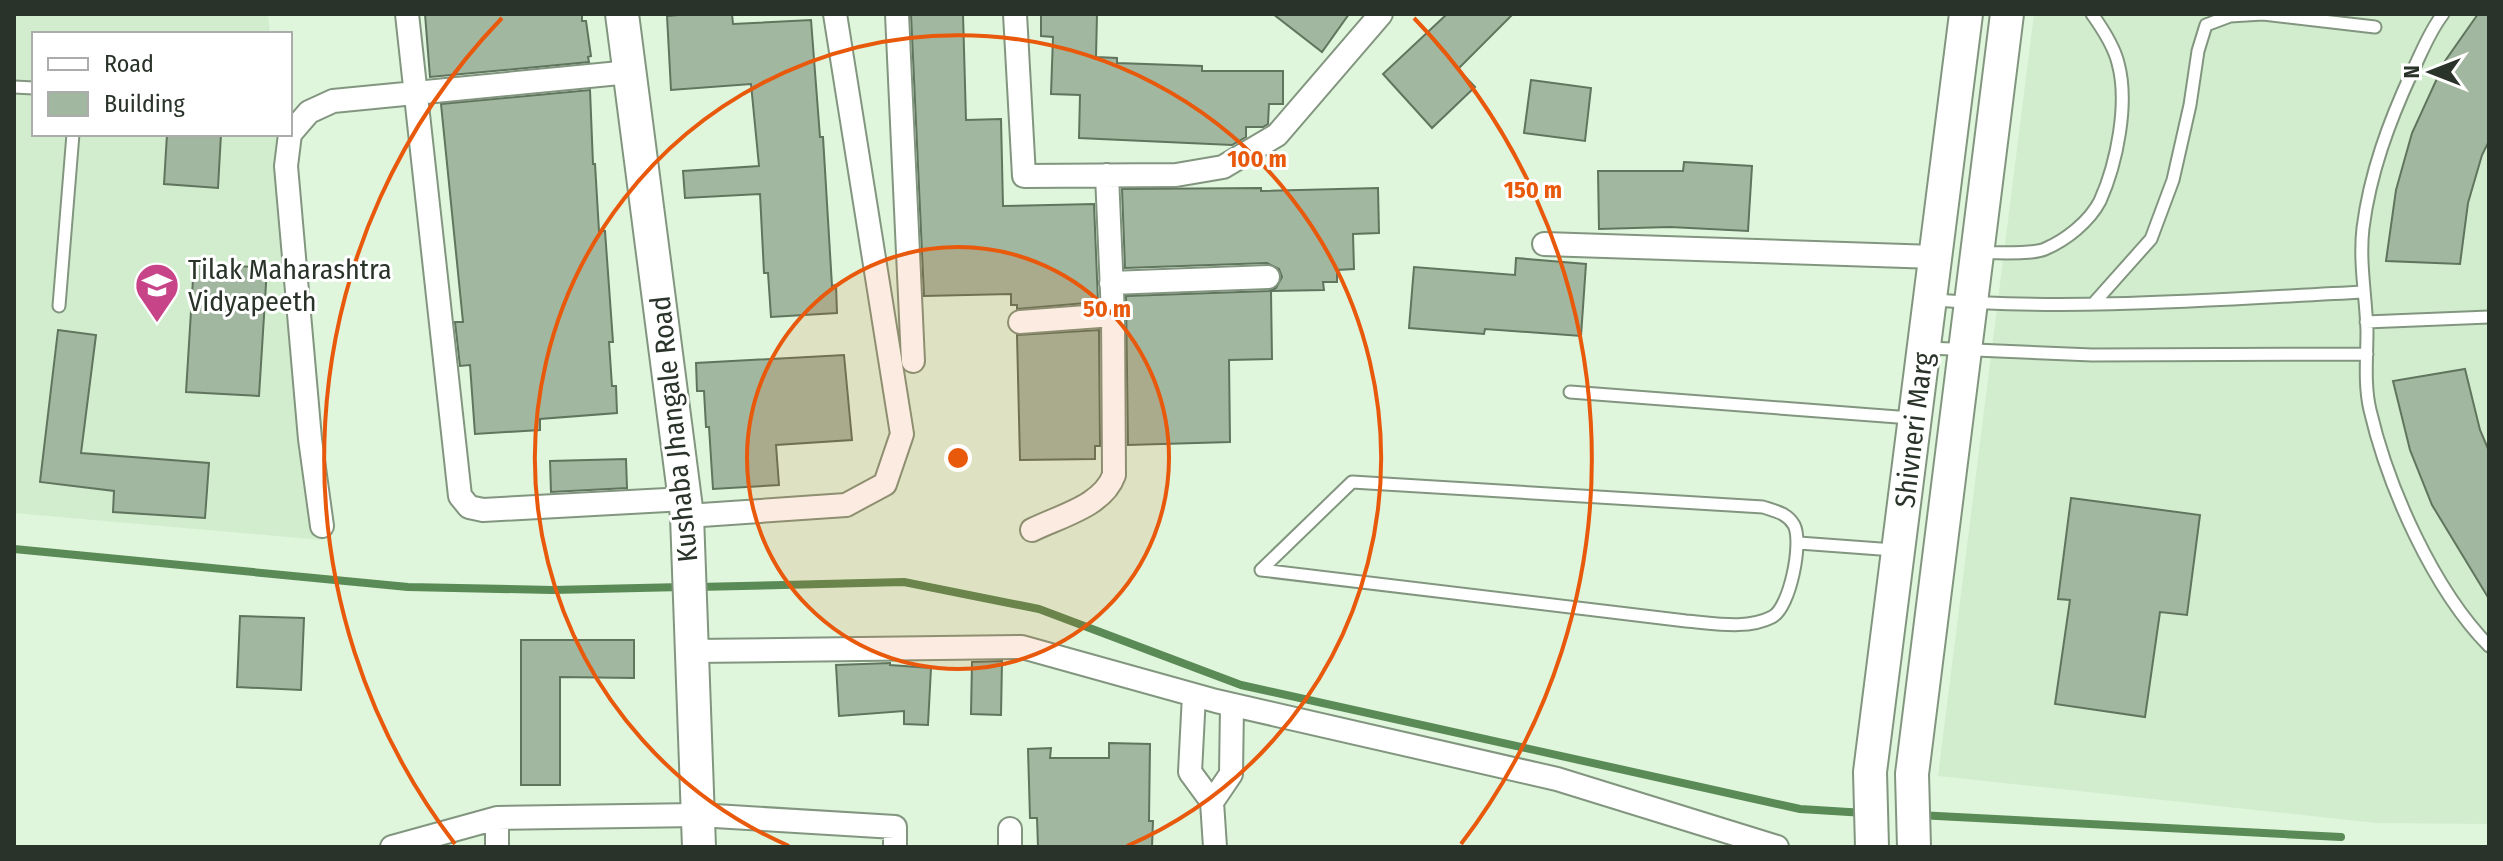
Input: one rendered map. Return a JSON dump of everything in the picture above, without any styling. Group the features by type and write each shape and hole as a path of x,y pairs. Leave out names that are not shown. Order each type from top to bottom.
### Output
{"main road":[{"name":"Kushaba Jhangale Road","path":"622,14 687,518 699,847"},
{"name":"Shivneri Marg","path":"1872,847 1870,772 1966,14"},
{"name":"Shivneri Marg","path":"1914,847 1912,774 2007,14"}],"street":[{"path":"407,14 460,496 469,507 483,510 687,518 846,505 885,484 902,434 835,14"},
{"path":"897,14 913,361"},
{"path":"1015,14 1024,176 1176,175 1223,167 1277,135 1381,14"},
{"path":"292,132 309,112 333,101 630,72"},
{"path":"290,136 286,166 310,439 322,526"},
{"path":"1032,530 1097,499 1109,489 1114,475 1113,315 1107,175"},
{"path":"1544,244 1935,257"},
{"path":"1111,283 1268,277"},
{"path":"1020,322 1113,315"},
{"path":"693,638 1022,647 1232,705 1557,779 1777,847"},
{"path":"1194,695 1190,772 1212,802 1215,847"},
{"path":"1212,802 1231,774 1232,705"},
{"path":"392,847 497,818 698,815 895,827 895,847"},
{"path":"497,818 497,847"}],"lane":[{"path":"1977,253 2043,250 2078,229 2099,202 2113,161 2124,108 2118,62 2092,14"},
{"path":"2094,303 2151,239 2173,180 2190,105 2198,51 2206,25 2230,16 2263,14 2375,27"},
{"path":"2443,14 2431,30 2392,115 2373,174 2363,230 2369,406 2388,473 2411,525 2471,628 2489,646"},
{"path":"59,306 73,136"},
{"path":"1930,300 2094,303 2364,292"},
{"path":"2366,322 2489,317"},
{"path":"1924,348 2092,355 2367,354"},
{"path":"1570,392 1915,418"},
{"path":"1352,482 1763,507 1786,514 1795,526 1799,543 1786,601 1775,616 1749,625 1686,621 1261,570 1352,482"},
{"path":"1799,543 1899,551"}],"shaded area":[{"name":"Tilak Maharashtra Vidyapeeth","path":"14,14 268,14 270,32 32,32 32,136 280,136 323,540 14,513"},
{"path":"2034,14 2489,14 2489,824 2377,823 1938,776"}],"building":[{"path":"425,14 582,14 582,21 586,21 591,56 588,57 589,62 430,77"},
{"path":"732,14 733,24 811,20 820,137 823,137 832,286 836,285 837,313 771,317 768,273 764,273 760,194 685,198 683,171 759,166 751,84 671,90 667,16"},
{"path":"911,14 963,14 966,120 1001,119 1003,206 1094,204 1098,302 1017,309 1017,305 1011,305 1011,294 924,296"},
{"path":"1041,14 1097,14 1096,57 1117,58 1117,63 1202,66 1202,71 1283,71 1283,104 1269,104 1268,124 1246,127 1246,137 1232,145 1079,138 1080,95 1051,94 1053,37 1041,36"},
{"path":"1273,14 1349,14 1322,52"},
{"path":"1447,14 1513,14 1458,69 1475,87 1432,128 1383,74"},
{"path":"2478,14 2489,14 2489,141 2468,203 2460,264 2386,261 2396,190 2412,133 2445,61"},
{"path":"1531,80 1591,88 1585,141 1524,133"},
{"path":"590,90 599,231 605,231 613,342 609,342 617,413 540,419 540,430 475,434 470,365 460,366 455,322 463,322 441,104"},
{"path":"167,136 221,136 218,188 164,184"},
{"path":"1684,162 1752,166 1748,231 1670,227 1599,229 1598,171 1683,171"},
{"path":"1261,188 1261,191 1378,188 1379,233 1353,234 1354,269 1337,270 1337,282 1323,282 1324,290 1271,291 1272,359 1229,360 1230,442 1128,445 1126,296 1269,291 1276,288 1282,277 1279,269 1267,263 1125,268 1122,189"},
{"path":"1516,258 1586,264 1581,336 1485,329 1484,334 1409,328 1414,267 1515,275"},
{"path":"194,263 267,268 259,396 186,392"},
{"path":"58,330 96,335 81,453 209,463 205,518 113,512 114,491 40,482"},
{"path":"1099,330 1100,446 1095,446 1095,459 1020,460 1017,335"},
{"path":"844,355 852,440 776,445 779,485 713,489 709,427 706,427 704,391 697,391 696,363"},
{"path":"2465,369 2480,430 2489,451 2489,599 2432,505 2410,450 2393,381"},
{"path":"626,459 627,488 551,492 550,461"},
{"path":"2071,498 2200,515 2187,615 2160,612 2145,717 2055,704 2070,600 2058,599"},
{"path":"240,616 304,618 301,690 237,687"},
{"path":"521,640 634,640 634,678 560,677 560,785 521,785"},
{"path":"1002,661 1001,715 971,714 972,662"},
{"path":"890,663 931,668 928,725 904,724 904,711 839,716 836,665"},
{"path":"1109,743 1150,744 1149,821 1153,821 1152,847 1038,847 1037,818 1030,818 1028,749 1051,748 1050,758 1109,758"}],"waterway":[{"path":"14,549 408,587 552,590 683,587"},
{"path":"697,587 904,582 1039,609 1241,685 1800,809 1865,813"},
{"path":"1918,815 2341,837"}],"place":[{"name":"Tilak Maharashtra Vidyapeeth","path":"157,324"}]}
